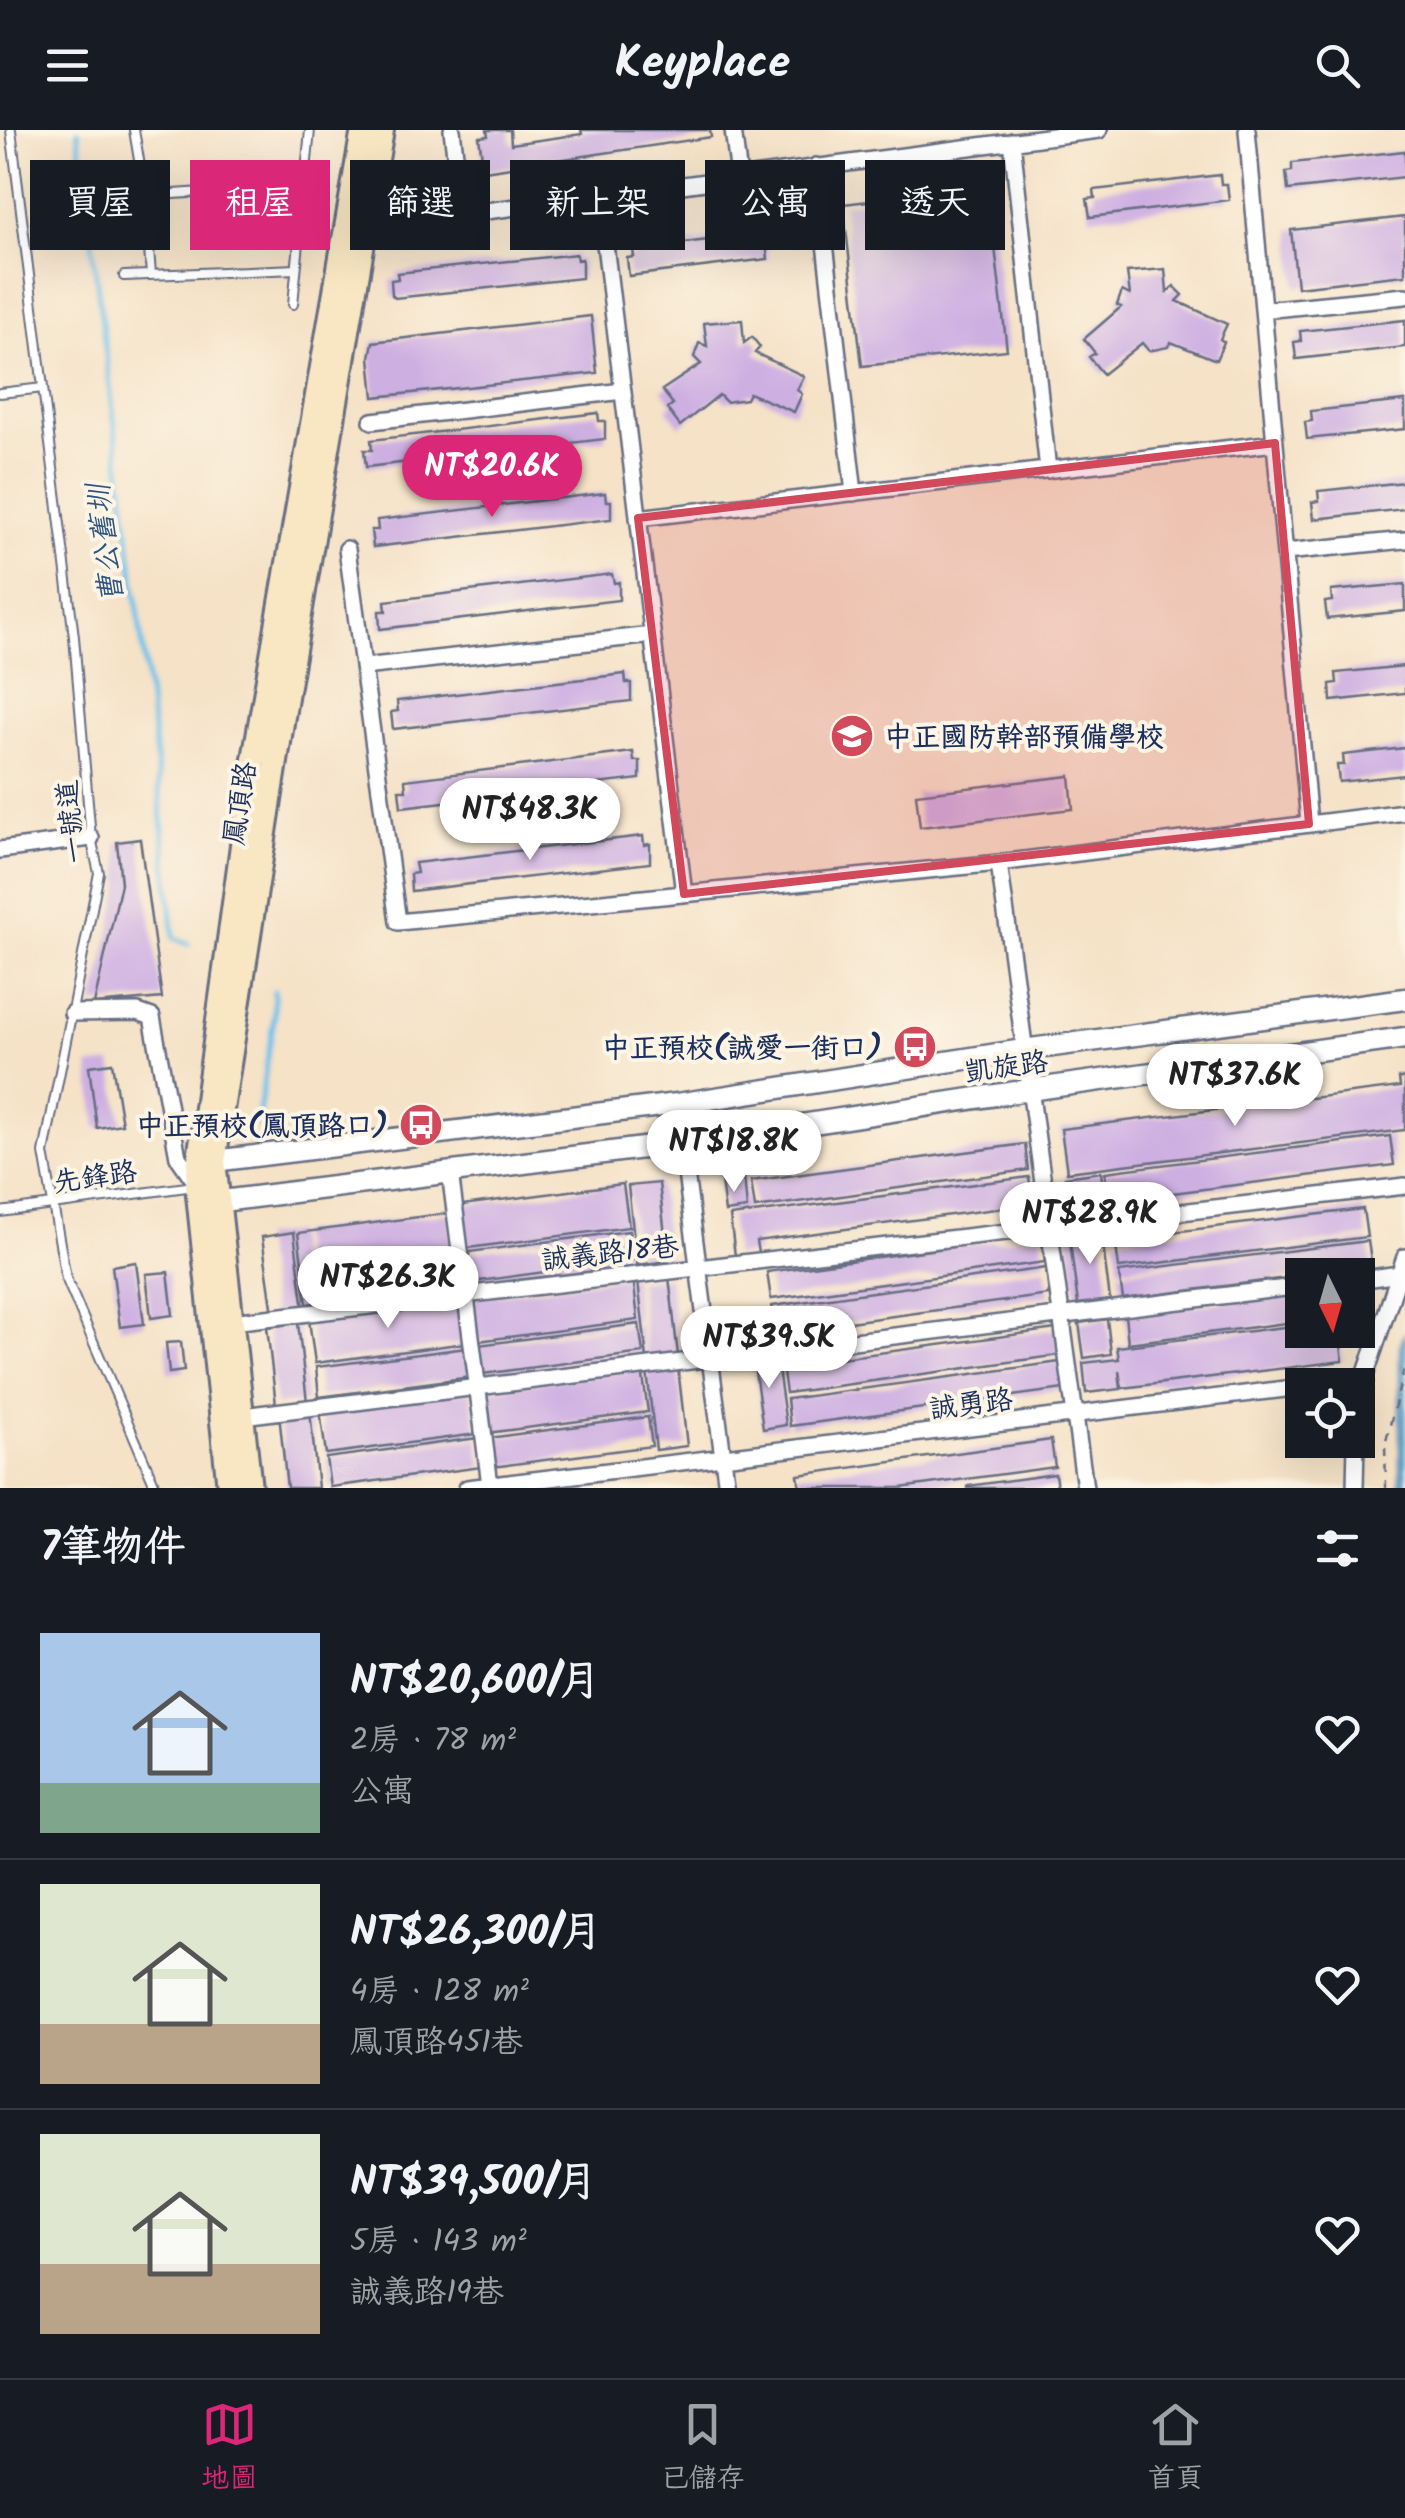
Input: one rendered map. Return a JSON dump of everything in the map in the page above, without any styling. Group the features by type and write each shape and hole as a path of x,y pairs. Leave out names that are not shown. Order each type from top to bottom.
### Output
{"main road":[{"name":"鳳頂路","path":"230,1488 205,1197 207,1160 253,765 363,130"},
{"name":"鳳頂路","path":"207,1160 382,130"},
{"name":"鳳頂路","path":"205,1197 230,1322 250,1488"}],"street":[{"path":"452,130 456,160"},
{"path":"732,130 737,160"},
{"path":"963,130 966,147"},
{"path":"845,162 1098,130"},
{"path":"1247,130 1309,824"},
{"path":"1012,141 1048,470"},
{"path":"605,250 684,894"},
{"path":"826,250 854,492"},
{"path":"1263,310 1405,296"},
{"path":"372,421 622,391"},
{"path":"638,518 1275,444"},
{"path":"1284,552 1405,540"},
{"path":"348,549 398,922 999,863 1405,812"},
{"path":"363,667 652,634"},
{"path":"0,850 91,838"},
{"path":"999,863 1084,1488"},
{"name":"凱旋路","path":"207,1160 676,1104 1023,1050 1405,999"},
{"path":"72,1012 138,1012 152,1016 178,1157 205,1197"},
{"name":"凱旋路","path":"205,1197 684,1143 1405,1038"},
{"path":"676,1104 727,1488"},
{"path":"450,1172 490,1485"},
{"name":"誠義路18巷","path":"230,1322 1405,1186"},
{"path":"1369,1368 1405,1257"},
{"path":"1375,1278 1399,1274"},
{"path":"242,1416 1285,1288"},
{"name":"誠勇路","path":"466,1488 1285,1389"},
{"path":"1355,1488 1356,1458"}],"lane":[{"name":"一號道","path":"10,130 74,637 91,838 99,873 44,1153 66,1278 156,1488"},
{"path":"134,130 139,160"},
{"path":"307,160 310,130"},
{"path":"0,148 12,146"},
{"path":"149,250 151,275"},
{"path":"293,304 298,250"},
{"path":"124,276 296,269"},
{"path":"0,393 42,388"},
{"name":"先鋒路","path":"0,1212 53,1204 205,1197"}],"path":[{"path":"1386,1488 1385,1445 1405,1365"}],"highlighted area":[{"path":"1275,443 1309,824 684,894 638,518"}],"water":[{"path":"1405,1333 1405,1488 1400,1488 1400,1346"}],"building":[{"path":"487,130 510,130 511,144 582,134 581,130 710,130 711,137 557,160 510,160 510,167 490,170 490,160 482,160 479,137 488,136"},
{"path":"1405,151 1405,177 1288,190 1286,172 1292,171 1292,163"},
{"path":"1220,175 1221,184 1227,184 1229,200 1090,217 1087,199 1095,198 1094,190"},
{"path":"865,201 865,250 995,250 1007,350 862,366 845,204"},
{"path":"1405,217 1405,275 1297,287 1291,230"},
{"path":"705,240 705,250 767,250 768,259 629,276 627,258 634,257 633,250 685,250 685,243"},
{"path":"576,254 577,260 582,259 582,278 395,298 392,295 391,280 398,279 397,273"},
{"path":"1165,269 1167,292 1174,286 1183,295 1177,301 1227,324 1216,360 1171,342 1168,347 1149,351 1142,343 1103,374 1089,357 1095,353 1084,339 1121,307 1117,305 1122,291 1130,295 1127,272"},
{"path":"591,316 597,373 374,397 370,357 373,342"},
{"path":"742,320 744,343 752,337 760,347 755,353 804,376 794,412 749,393 746,399 726,402 719,395 680,426 667,409 673,404 662,390 701,364 694,357 699,343 707,346 704,323"},
{"path":"1405,320 1405,347 1296,359 1294,342 1301,341 1300,331"},
{"path":"1405,401 1405,429 1307,439 1305,422 1312,421 1311,411"},
{"path":"598,413 599,421 605,421 605,439 366,467 364,450 372,450 371,440"},
{"path":"1405,482 1405,509 1314,519 1312,502 1319,501 1318,491"},
{"path":"605,493 606,501 611,501 611,519 373,547 371,530 378,530 377,520"},
{"path":"612,574 614,583 619,582 619,600 380,629 379,611 386,611 385,601"},
{"path":"1405,584 1405,611 1327,619 1325,602 1332,601 1331,591"},
{"path":"1405,666 1405,693 1331,701 1330,684 1337,683 1336,673"},
{"path":"625,674 626,683 631,683 631,701 393,729 391,712 398,711 397,701"},
{"path":"1405,748 1405,775 1339,782 1337,765 1344,765 1343,755"},
{"path":"633,752 634,761 640,761 640,779 401,807 399,790 406,790 405,780"},
{"path":"1070,776 1073,809 920,827 916,794"},
{"path":"643,836 644,845 650,844 650,863 411,891 410,874 417,873 415,863"},
{"path":"140,839 162,998 94,1004 121,884 117,842"},
{"path":"112,1063 122,1124 97,1128 89,1066"},
{"path":"1399,1078 1405,1078 1405,1130 1067,1172 1061,1129 1400,1087"},
{"path":"1390,1136 1394,1165 1109,1201 1105,1172"},
{"path":"1025,1144 1028,1170 755,1208 751,1181"},
{"path":"1101,1172 1106,1212 1070,1216 1065,1177"},
{"path":"744,1177 747,1209 725,1212 721,1181"},
{"path":"1029,1177 1033,1204 756,1241 758,1253 735,1256 730,1216"},
{"path":"659,1183 668,1261 637,1265 628,1186"},
{"path":"623,1184 629,1227 468,1248 462,1205"},
{"path":"1363,1209 1367,1237 1119,1268 1115,1239"},
{"path":"449,1213 454,1251 303,1271 298,1233"},
{"path":"1101,1230 1110,1300 1078,1304 1069,1234"},
{"path":"629,1231 633,1260 472,1282 469,1252"},
{"path":"294,1232 304,1310 273,1314 262,1237"},
{"path":"1041,1235 1045,1262 771,1299 767,1272"},
{"path":"1368,1241 1371,1258 1285,1258 1285,1278 1123,1299 1119,1272"},
{"path":"455,1255 458,1284 307,1304 303,1275"},
{"path":"136,1262 144,1324 120,1327 112,1266"},
{"path":"1046,1268 1049,1295 775,1332 772,1306"},
{"path":"168,1272 173,1315 151,1318 146,1274"},
{"path":"633,1276 638,1320 478,1341 472,1298"},
{"path":"669,1277 678,1356 647,1359 638,1281"},
{"path":"1285,1294 1285,1323 1128,1343 1125,1315"},
{"path":"461,1300 466,1343 315,1363 309,1320"},
{"path":"1107,1319 1111,1354 1084,1358 1079,1323"},
{"path":"298,1323 307,1402 276,1405 267,1327"},
{"path":"639,1324 643,1353 482,1374 478,1345"},
{"path":"1285,1327 1285,1348 1341,1348 1343,1361 1122,1388 1119,1371 1121,1389 1086,1393 1083,1363 1119,1359 1117,1347"},
{"path":"1056,1329 1060,1355 786,1393 782,1366"},
{"path":"181,1342 184,1371 169,1373 166,1343"},
{"path":"467,1348 471,1377 319,1397 316,1367"},
{"path":"776,1354 786,1425 763,1429 753,1357"},
{"path":"1060,1362 1064,1389 790,1426 787,1399"},
{"path":"678,1368 687,1446 656,1450 647,1371"},
{"path":"642,1369 648,1412 487,1433 481,1390"},
{"path":"471,1391 477,1434 326,1454 320,1411"},
{"path":"310,1411 318,1488 287,1488 279,1414"},
{"path":"648,1417 652,1446 492,1467 488,1438"},
{"path":"478,1438 482,1467 330,1487 326,1458"},
{"path":"1051,1440 1055,1467 900,1488 800,1488 798,1475"},
{"path":"1055,1474 1057,1488 968,1488 968,1486"}],"waterway":[{"name":"曹公舊圳","path":"78,130 154,739 174,938 188,944"},
{"name":"曹公舊圳","path":"257,1125 274,1017 274,991"}],"place":[{"name":"中正國防幹部預備學校","path":"852,736"},
{"name":"中正預校(誠愛一街口)","path":"915,1047"},
{"name":"中正預校(鳳頂路口)","path":"421,1125"}]}
